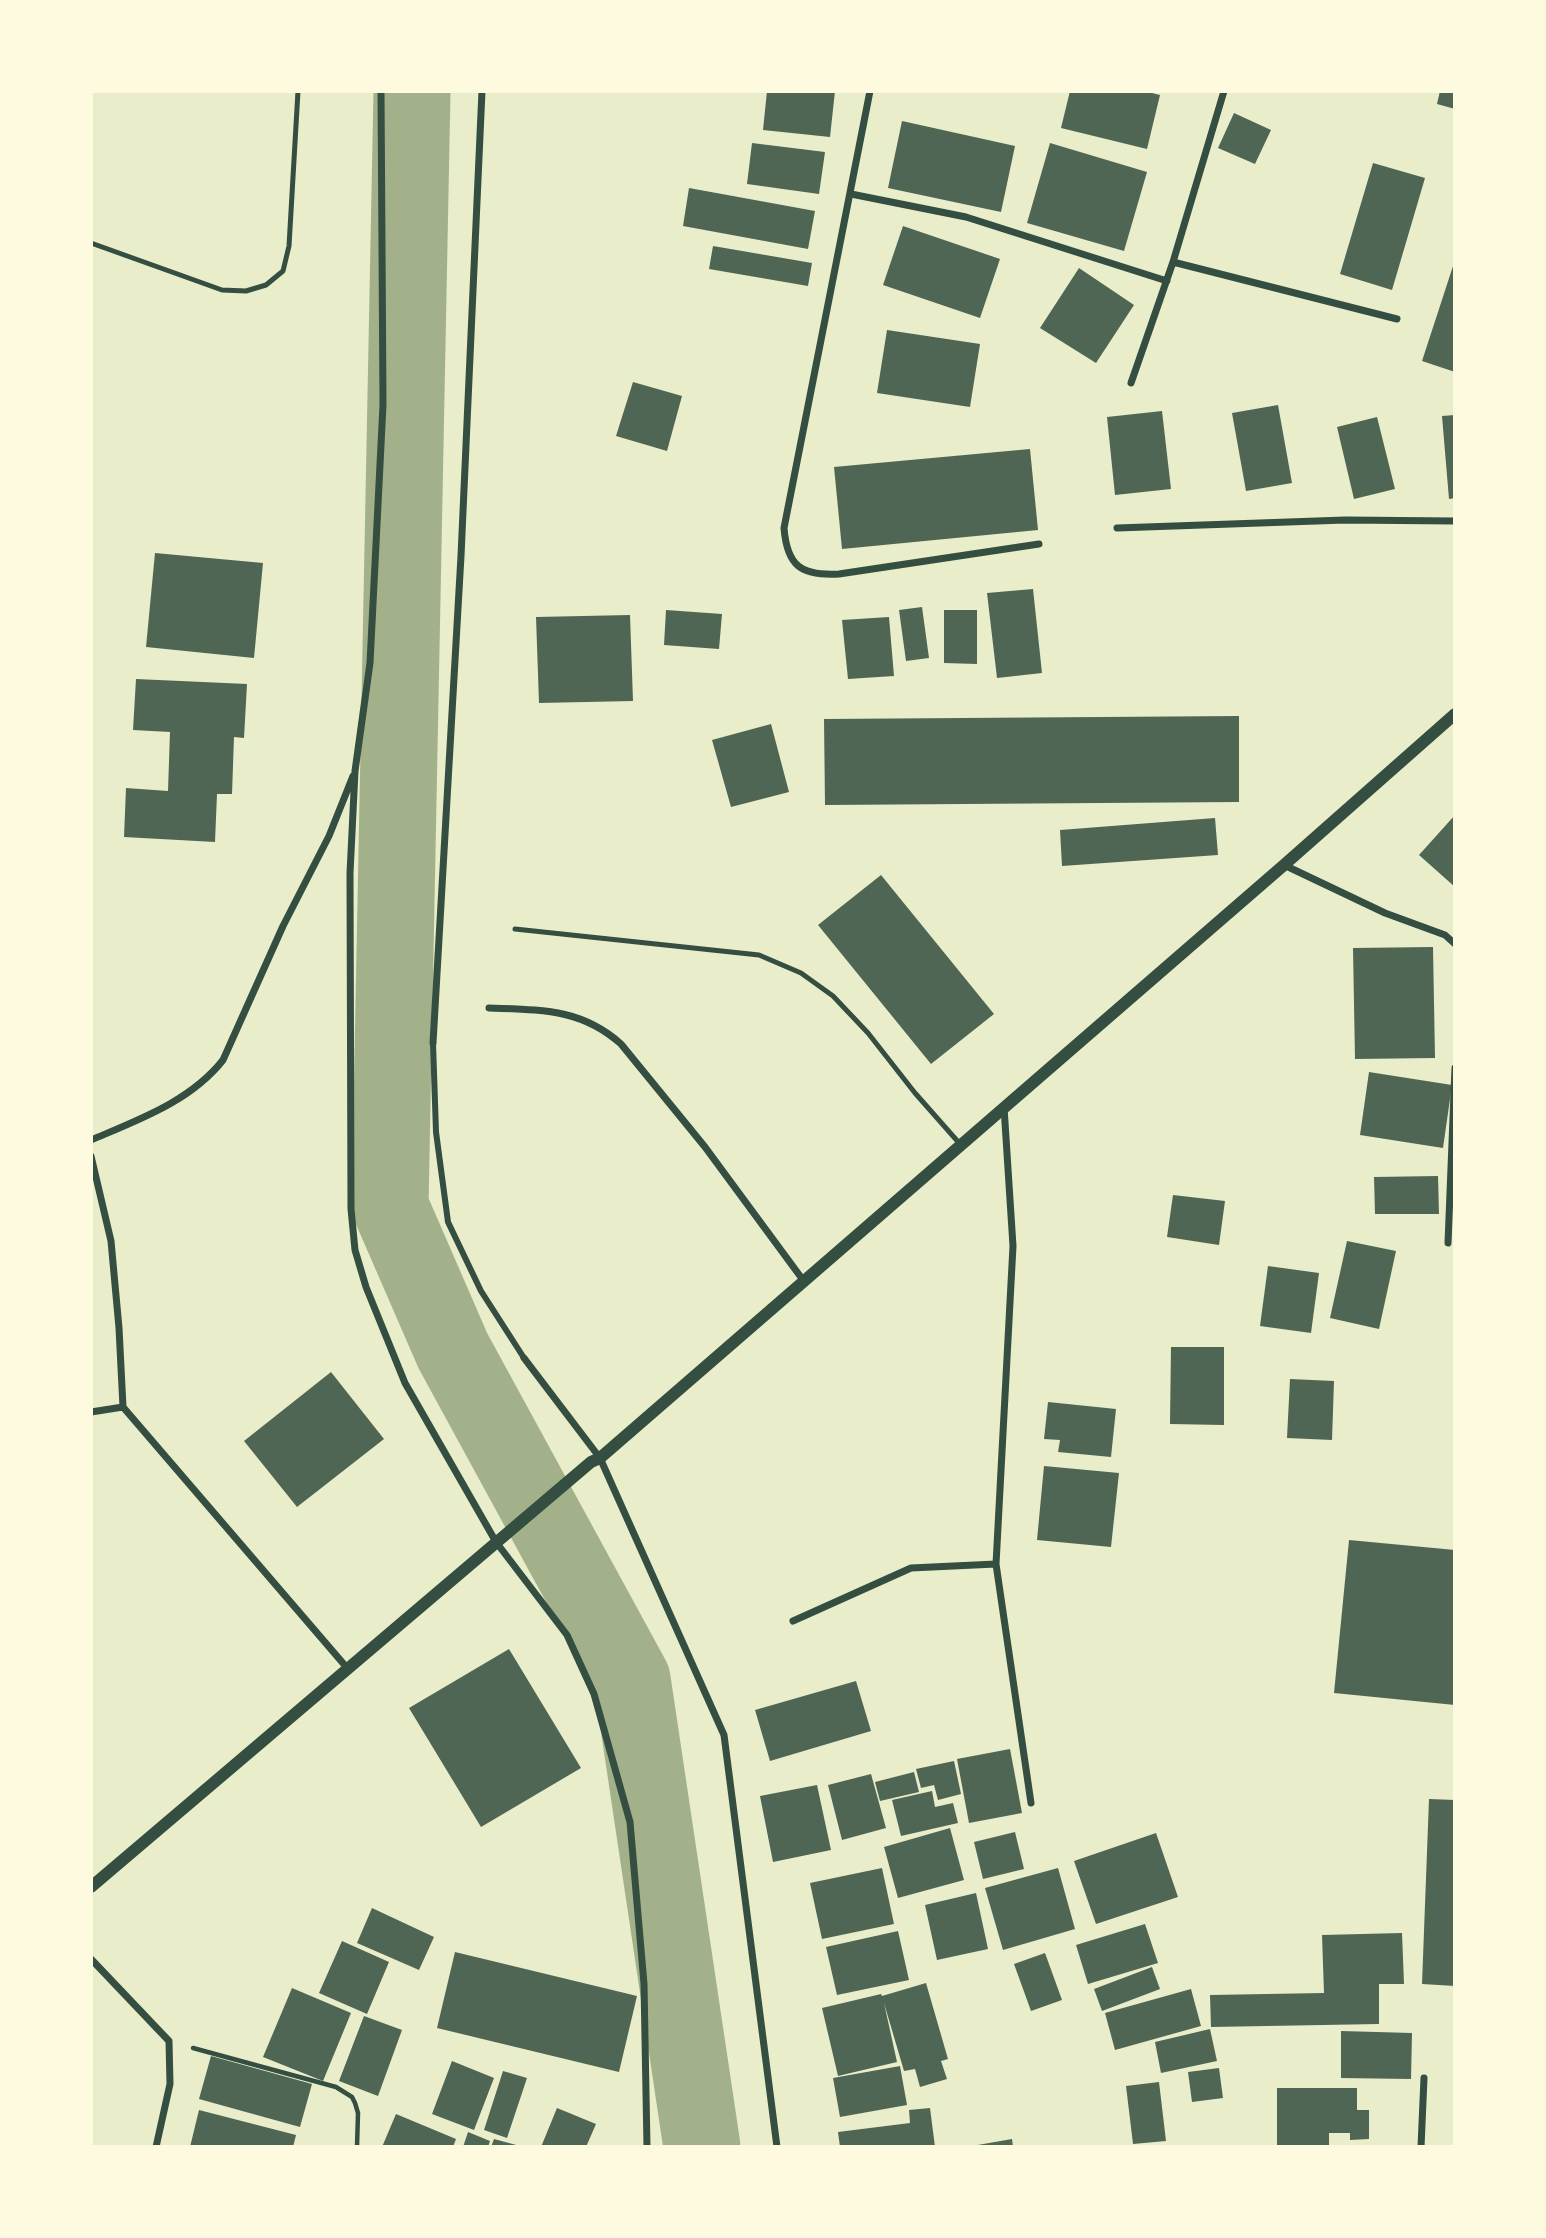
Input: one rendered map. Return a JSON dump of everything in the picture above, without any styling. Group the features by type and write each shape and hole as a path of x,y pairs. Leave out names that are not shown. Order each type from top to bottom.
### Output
{"street":[{"path":"381,91 383,405 370,663 355,771 350,900 351,1209 355,1251 379,1322 405,1383 495,1542 567,1635 594,1694 630,1822 644,1984 647,2147"},
{"path":"482,91 461,556 433,1043 436,1132 448,1222 481,1291 595,1460 724,1735 777,2147"},
{"path":"870,91 784,528 786,548 793,562 817,576 1039,544"},
{"path":"1130,383 1167,281 1224,91"},
{"path":"851,194 966,217 1167,281"},
{"path":"1173,262 1397,319"},
{"path":"1117,528 1345,520 1455,521"},
{"path":"91,1887 510,1529 595,1460 1455,714"},
{"path":"91,1140 156,1112 210,1076 223,1060 283,926 329,835 355,771"},
{"path":"1284,865 1385,913 1445,935 1455,944"},
{"path":"489,1008 544,1010 575,1016 597,1025 621,1044 705,1147 803,1280"},
{"path":"1448,1243 1455,1068"},
{"path":"1004,1106 1013,1246 996,1564 1031,1803"},
{"path":"91,1156 111,1241 119,1328 122,1407 348,1668"},
{"path":"91,1412 122,1407"},
{"path":"793,1621 911,1568 996,1564"},
{"path":"91,1959 169,2041 170,2084 156,2147"},
{"path":"1422,2147 1424,2078"}],"lane":[{"path":"91,243 222,290 246,291 266,285 283,271 289,246 298,91"},
{"path":"515,929 759,955 801,973 833,996 868,1033 915,1093 960,1143"}],"path":[{"path":"169,2041 336,2087 352,2096 358,2113 357,2147"}],"building":[{"path":"767,91 835,91 830,137 763,130"},
{"path":"1070,91 1144,91 1160,95 1147,149 1061,128"},
{"path":"1440,91 1455,91 1455,109 1437,104"},
{"path":"1234,113 1271,130 1255,164 1218,148"},
{"path":"902,121 1015,146 1001,212 888,188"},
{"path":"752,143 825,152 819,194 747,184"},
{"path":"1050,143 1147,172 1124,251 1027,223"},
{"path":"1373,163 1425,178 1392,290 1340,274"},
{"path":"689,188 815,211 808,249 683,226"},
{"path":"903,226 1000,259 980,318 883,285"},
{"path":"713,246 812,263 808,286 709,269"},
{"path":"1455,263 1455,372 1422,361"},
{"path":"1079,268 1134,305 1096,363 1040,328"},
{"path":"887,330 980,344 970,407 877,393"},
{"path":"633,382 682,396 667,451 616,436"},
{"path":"1278,405 1292,483 1246,491 1232,413"},
{"path":"1162,411 1171,489 1115,495 1107,417"},
{"path":"1455,415 1455,498 1449,499 1442,416"},
{"path":"1377,417 1395,489 1354,499 1337,427"},
{"path":"1030,449 1038,530 842,549 834,467"},
{"path":"155,553 263,563 254,658 146,647"},
{"path":"1033,589 1042,673 997,678 987,593"},
{"path":"922,607 929,658 906,661 899,610"},
{"path":"666,610 722,614 719,649 664,645"},
{"path":"944,610 977,610 977,664 944,663"},
{"path":"630,615 633,701 539,703 536,617"},
{"path":"889,617 894,676 848,679 842,620"},
{"path":"136,679 247,684 244,738 234,737 232,794 217,794 215,842 124,837 126,788 168,791 170,732 133,730"},
{"path":"1239,716 1239,802 825,805 824,719"},
{"path":"771,724 789,792 731,807 712,740"},
{"path":"1455,815 1455,887 1419,855"},
{"path":"1215,818 1218,855 1062,866 1060,830"},
{"path":"881,875 994,1014 931,1064 818,925"},
{"path":"1433,947 1435,1058 1355,1059 1353,948"},
{"path":"1369,1072 1452,1085 1443,1148 1360,1135"},
{"path":"1438,1176 1439,1214 1375,1214 1374,1177"},
{"path":"1173,1195 1225,1201 1219,1245 1167,1237"},
{"path":"1347,1241 1396,1251 1379,1329 1330,1318"},
{"path":"1268,1266 1319,1273 1311,1333 1260,1326"},
{"path":"1171,1347 1224,1347 1224,1425 1170,1424"},
{"path":"331,1372 384,1439 297,1507 244,1441"},
{"path":"1290,1379 1334,1381 1332,1440 1287,1438"},
{"path":"1048,1402 1116,1409 1111,1457 1058,1452 1060,1440 1044,1439"},
{"path":"1044,1466 1119,1473 1111,1547 1037,1540"},
{"path":"1349,1540 1455,1550 1455,1705 1334,1693"},
{"path":"509,1649 581,1768 481,1827 409,1708"},
{"path":"856,1681 871,1731 770,1761 755,1710"},
{"path":"1010,1749 1022,1813 969,1823 957,1759"},
{"path":"954,1761 961,1794 938,1800 934,1785 921,1788 916,1769"},
{"path":"914,1772 919,1792 880,1801 875,1782"},
{"path":"871,1774 886,1828 842,1840 828,1785"},
{"path":"817,1785 831,1850 773,1862 760,1796"},
{"path":"932,1791 935,1807 953,1803 958,1823 901,1836 892,1800"},
{"path":"1429,1799 1455,1800 1455,1986 1422,1984"},
{"path":"950,1828 964,1880 898,1898 884,1847"},
{"path":"1015,1832 1024,1869 983,1879 974,1842"},
{"path":"1156,1833 1178,1897 1096,1924 1074,1861"},
{"path":"882,1868 894,1924 822,1939 810,1883"},
{"path":"1058,1868 1075,1929 1003,1950 985,1888"},
{"path":"976,1893 988,1949 937,1960 925,1905"},
{"path":"372,1908 434,1937 419,1970 357,1943"},
{"path":"1145,1924 1158,1963 1088,1984 1076,1945"},
{"path":"898,1931 909,1980 837,1995 826,1947"},
{"path":"1402,1933 1404,1984 1379,1984 1379,2024 1211,2027 1210,1995 1324,1993 1322,1935"},
{"path":"342,1941 389,1962 367,2014 319,1993"},
{"path":"455,1952 637,1996 619,2072 437,2028"},
{"path":"1045,1953 1062,2000 1031,2011 1014,1964"},
{"path":"1152,1967 1160,1989 1102,2011 1094,1989"},
{"path":"926,1983 948,2059 941,2061 947,2079 920,2087 915,2069 904,2071 884,2003 897,2062 838,2076 822,2008 881,1994 882,1996"},
{"path":"292,1988 351,2013 323,2081 263,2057"},
{"path":"1191,1989 1201,2026 1115,2050 1105,2013"},
{"path":"364,2016 402,2030 378,2096 339,2081"},
{"path":"1210,2029 1217,2061 1161,2073 1155,2042"},
{"path":"1341,2031 1412,2033 1411,2079 1341,2078"},
{"path":"211,2056 312,2084 300,2127 199,2099"},
{"path":"452,2061 494,2078 474,2130 432,2114"},
{"path":"900,2066 907,2105 840,2117 833,2078"},
{"path":"1219,2068 1223,2098 1192,2102 1188,2072"},
{"path":"503,2071 527,2078 507,2138 484,2130"},
{"path":"1159,2082 1166,2141 1133,2144 1126,2086"},
{"path":"1277,2088 1357,2088 1357,2110 1369,2110 1369,2139 1350,2140 1350,2133 1329,2133 1329,2147 1277,2147"},
{"path":"557,2108 596,2124 586,2147 541,2147"},
{"path":"930,2108 935,2147 840,2147 838,2132 910,2123 909,2110"},
{"path":"199,2110 296,2135 293,2147 190,2147"},
{"path":"396,2114 456,2139 453,2147 382,2147"},
{"path":"468,2132 490,2141 488,2147 463,2147"},
{"path":"494,2139 520,2146 520,2147 491,2147"},
{"path":"1012,2139 1013,2147 972,2147 972,2146"}],"waterway":[{"path":"412,91 390,1206 453,1351 632,1679 702,2147"}]}
